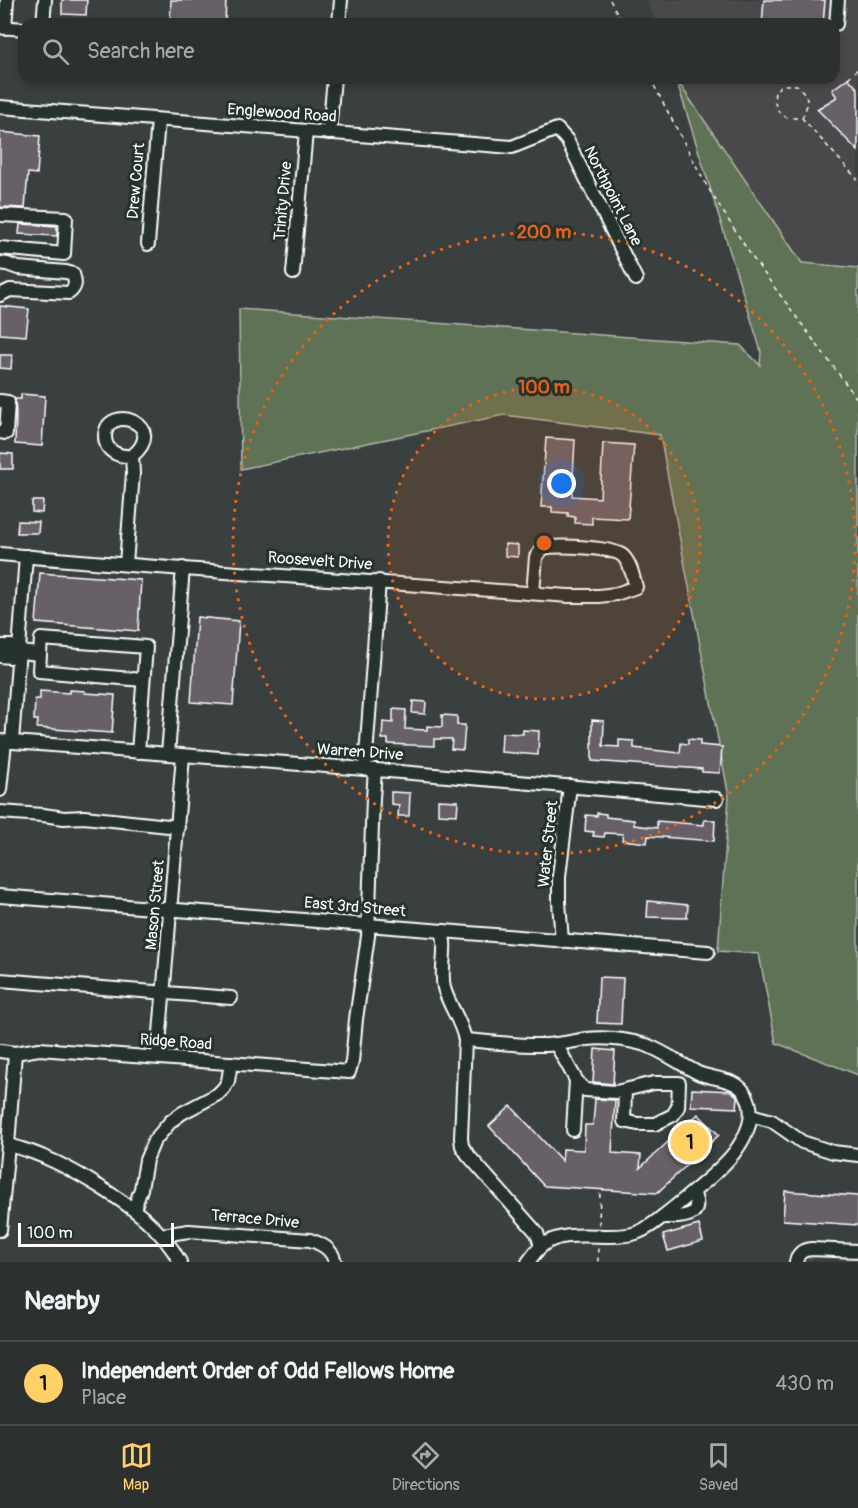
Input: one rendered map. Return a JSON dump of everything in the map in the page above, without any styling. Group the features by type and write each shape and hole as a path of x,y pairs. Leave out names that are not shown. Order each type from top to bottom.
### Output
{"street":[{"path":"7,0 3,27 18,28"},
{"path":"44,18 45,0"},
{"path":"340,18 341,0"},
{"path":"836,18 838,0"},
{"path":"329,134 333,84"},
{"name":"Englewood Road","path":"0,107 512,147 557,129"},
{"name":"Drew Court","path":"147,244 158,120"},
{"name":"Northpoint Lane","path":"557,129 567,140 636,279"},
{"name":"Trinity Drive","path":"293,273 306,132"},
{"path":"0,215 66,218 64,254 0,248"},
{"path":"0,263 18,268 66,272 73,274 76,281 69,293 9,290 0,294"},
{"path":"0,401 8,402 6,433 0,432"},
{"path":"126,564 133,472 132,456"},
{"name":"Roosevelt Drive","path":"0,554 568,596 616,594 636,587 629,564 623,555 613,550 554,546 543,548 536,557 533,593"},
{"path":"0,790 19,652 26,556"},
{"path":"168,754 183,568"},
{"path":"368,925 373,798 370,769 379,581"},
{"path":"138,752 146,648 41,639 39,671 143,680"},
{"path":"0,646 10,646 19,652 40,654"},
{"path":"0,656 10,657 19,652"},
{"name":"Warren Drive","path":"5,742 370,769 717,799"},
{"name":"Mason Street","path":"158,1058 183,756"},
{"name":"Water Street","path":"562,941 559,876 570,786"},
{"path":"0,812 44,815 64,819 84,817 178,827"},
{"name":"East 3rd Street","path":"0,896 708,952"},
{"name":"Ridge Road","path":"0,1052 15,1053 39,1049 349,1072 368,925"},
{"path":"443,931 444,985 448,999 464,1031 465,1041 462,1146 537,1233 542,1246"},
{"path":"0,980 231,998"},
{"path":"465,1041 546,1045 588,1039 628,1041 660,1051 700,1073 736,1084 747,1096 751,1115 743,1140 734,1154 693,1192 662,1216 642,1231 625,1236 560,1237 542,1246 528,1262"},
{"path":"556,1044 576,1080 585,1090 616,1092 654,1083 679,1083"},
{"path":"0,1230 15,1053"},
{"path":"134,1209 141,1189 146,1160 154,1141 171,1121 218,1094 224,1088 228,1081 231,1063"},
{"path":"625,1090 624,1121 655,1124 673,1115 678,1107 679,1083 690,1068"},
{"path":"573,1130 576,1080"},
{"path":"751,1115 772,1121 802,1142 833,1152 858,1155"},
{"path":"8,1145 30,1150 75,1171 134,1209 162,1235 180,1262"},
{"name":"Terrace Drive","path":"162,1235 189,1231 310,1240 328,1249 335,1262"},
{"path":"796,1262 797,1256 804,1250 858,1251"}],"path":[{"path":"610,0 619,18"},
{"path":"848,78 858,69"},
{"path":"653,84 708,188 752,256 858,400"},
{"path":"802,118 807,105 807,94 797,85 781,85 775,92 774,102 779,112 787,118 802,118 858,180"}],"shaded area":[{"path":"647,0 858,0 858,268 802,263 680,84 840,84 840,18 654,18"}],"green space":[{"path":"678,84 802,263 858,268 858,1075 776,1043 759,954 718,951 729,797 660,435 504,415 241,469 239,309 740,345 760,365 761,351"}],"building":[{"path":"62,0 87,0 86,15 62,14"},
{"path":"171,0 226,0 225,18 170,18"},
{"path":"764,0 825,0 824,18 762,18"},
{"path":"848,78 858,89 858,151 817,109 837,97 832,90"},
{"path":"0,132 40,136 37,174 28,173 25,208 0,207"},
{"path":"20,224 57,226 57,236 19,234"},
{"path":"0,306 29,309 26,336 0,334"},
{"path":"0,355 12,355 11,369 0,368"},
{"path":"21,394 45,396 42,446 15,444 15,399 21,399"},
{"path":"546,438 575,440 572,496 600,498 603,443 634,445 628,519 592,517 592,524 575,523 575,517 568,516 568,513 552,512 552,507 541,507"},
{"path":"0,453 13,454 13,469 0,469"},
{"path":"32,501 43,501 42,513 32,512"},
{"path":"18,521 39,522 38,533 17,533"},
{"path":"505,544 518,545 518,557 505,556"},
{"path":"40,573 141,580 138,631 36,623"},
{"path":"197,617 239,621 233,705 191,702"},
{"path":"69,690 115,695 112,733 37,728 38,720 34,720 35,699 40,699 40,691 69,693"},
{"path":"413,701 426,702 425,714 412,713"},
{"path":"393,709 406,710 405,729 427,730 427,726 442,727 442,715 457,716 457,725 465,725 463,750 451,749 452,739 434,739 434,746 388,744 388,739 382,739 383,722 393,723"},
{"path":"592,720 604,721 603,746 619,747 619,740 634,741 634,748 680,753 681,743 688,744 688,739 700,740 700,745 722,747 720,773 702,772 702,769 592,761"},
{"path":"523,730 539,731 538,755 501,752 502,733 523,734"},
{"path":"391,792 410,793 409,816 398,816 399,805 391,804"},
{"path":"438,800 458,801 457,815 438,814"},
{"path":"597,813 606,814 606,817 634,820 634,825 657,828 657,821 704,825 704,820 715,820 714,841 648,836 647,843 622,840 623,834 605,833 604,837 593,836 594,832 585,831 586,815 597,816"},
{"path":"648,901 688,905 687,918 647,917"},
{"path":"599,977 623,978 621,1024 597,1023"},
{"path":"595,1049 615,1051 613,1084 593,1082"},
{"path":"692,1089 731,1091 738,1097 737,1108 691,1106"},
{"path":"595,1099 615,1100 612,1153 641,1155 640,1168 698,1114 719,1135 657,1193 544,1186 489,1126 511,1106 562,1161 563,1149 584,1150 585,1125 593,1125"},
{"path":"785,1191 858,1196 858,1225 783,1220"},
{"path":"699,1225 703,1241 668,1251 663,1235"}],"place":[{"name":"Independent Order of Odd Fellows Home","path":"690,1142"}]}
